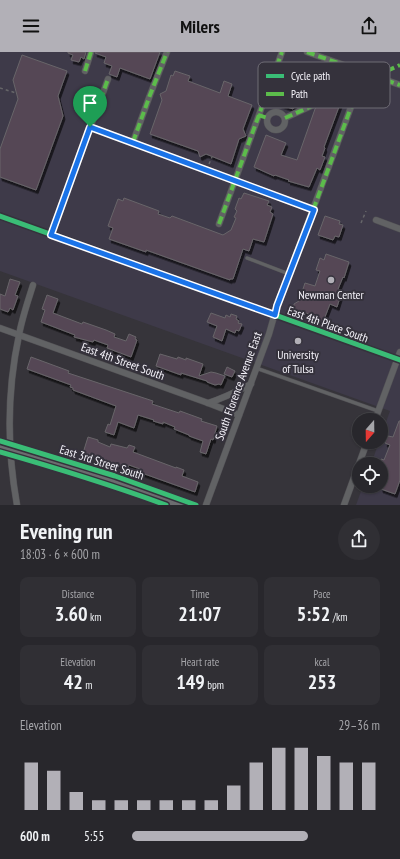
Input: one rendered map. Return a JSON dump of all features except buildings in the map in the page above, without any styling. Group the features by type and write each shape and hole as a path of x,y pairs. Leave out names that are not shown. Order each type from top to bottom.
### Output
{"street":[{"path":"85,71 91,52"},
{"path":"133,142 167,52"},
{"path":"278,62 282,52"},
{"path":"307,52 334,62"},
{"path":"51,235 108,79"},
{"path":"390,81 400,85"},
{"path":"219,224 261,108"},
{"path":"285,118 307,108"},
{"name":"South Florence Avenue East","path":"206,505 251,384 272,325 277,306 351,108"},
{"path":"276,112 282,113 285,118 284,127 278,130 269,127 268,118 271,114 276,112"},
{"path":"258,115 268,118"},
{"path":"90,127 314,210"},
{"name":"East 4th Place South","path":"0,216 399,360"},
{"path":"376,220 400,229"},
{"path":"17,505 9,436 11,388 18,335 33,285"},
{"name":"East 4th Street South","path":"0,328 239,415"},
{"path":"378,411 399,360 400,352"},
{"path":"208,403 227,397 251,384"},
{"name":"East 3rd Street South","path":"0,447 113,480 182,505"},
{"path":"344,505 364,449"}],"lane":[{"path":"247,258 289,274"},
{"path":"256,368 378,411"}],"path":[{"path":"0,88 16,93"},
{"path":"361,223 366,211"}],"shaded area":[{"name":"University of Tulsa","path":"0,52 400,52 400,505 356,505 360,493 388,493 388,457 374,457 376,449 388,449 388,417 390,411 0,271"}],"marked path":[{"path":"85,71 91,52"},
{"path":"133,142 167,52"},
{"path":"278,62 282,52"},
{"path":"307,52 335,62"},
{"path":"390,70 400,65"},
{"path":"51,235 108,79"},
{"path":"390,81 400,85"},
{"path":"219,224 261,108"},
{"path":"285,118 307,108"},
{"path":"305,232 351,108"},
{"path":"258,115 268,118"},
{"path":"90,127 314,210"}],"cycle path":[{"path":"0,216 400,360"},
{"path":"0,441 115,476 196,505"},
{"path":"0,452 83,477 166,505"}],"place":[{"name":"Newman Center","path":"331,280"},
{"name":"University of Tulsa","path":"298,341"}],"route":[{"path":"90,127 314,210 305,230 275,315 51,235 90,127"}]}
